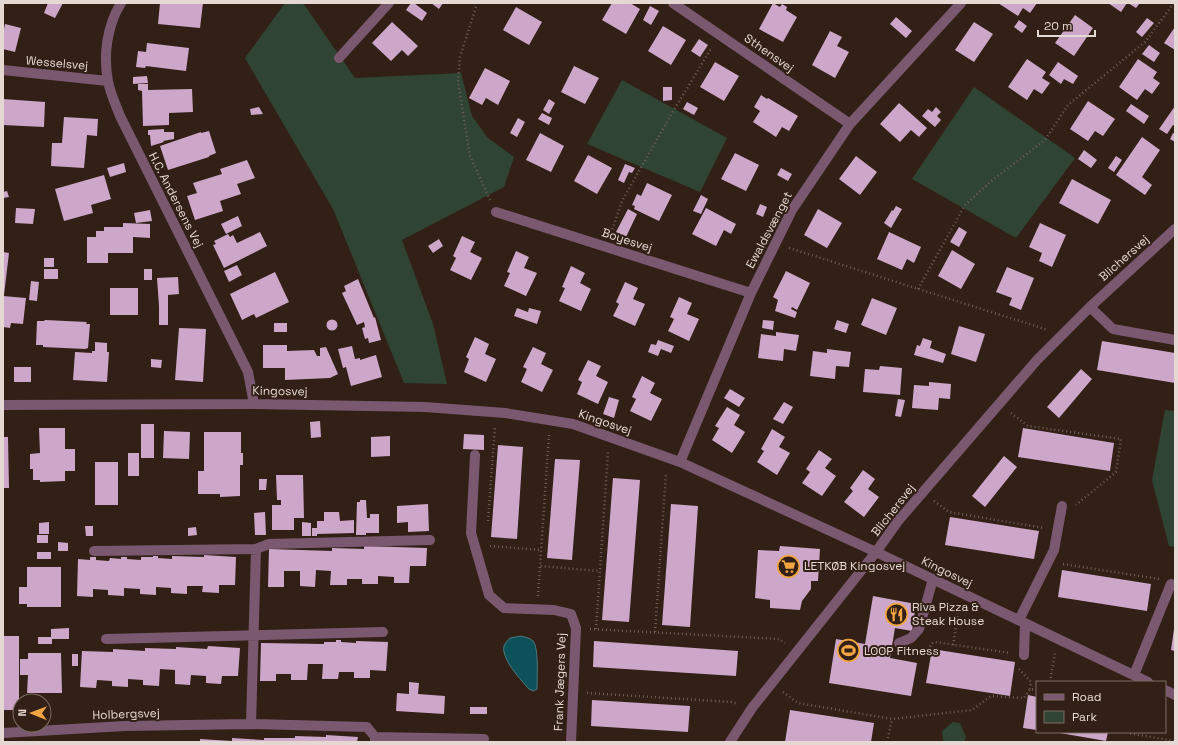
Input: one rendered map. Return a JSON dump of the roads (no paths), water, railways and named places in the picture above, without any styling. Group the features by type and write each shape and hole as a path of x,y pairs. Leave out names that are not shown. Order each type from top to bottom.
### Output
{"street":[{"name":"H.C. Andersens Vej","path":"121,3 110,28 105,49 108,81 120,116 248,372 254,404"},
{"path":"339,58 389,3"},
{"name":"Sthensvej","path":"673,3 850,124"},
{"name":"Ewaldsvænget","path":"680,462 751,293 792,210 850,124 961,3"},
{"name":"Wesselsvej","path":"3,70 108,81"},
{"name":"Boyesvej","path":"496,212 751,293"},
{"name":"Blichersvej","path":"730,742 752,708 876,552 898,522 1037,360 1090,307 1175,229"},
{"path":"1090,307 1113,330 1175,340"},
{"name":"Kingosvej","path":"3,405 254,404 425,407 496,412 573,424 680,462 876,552 1146,681"},
{"name":"Frank Jægers Vej","path":"475,455 470,533 489,595 504,608 554,610 571,614 576,628 571,742"},
{"path":"1022,655 1022,622 1054,550 1062,506"},
{"path":"94,551 256,549 269,544 430,540"},
{"path":"251,724 256,549"},
{"path":"899,643 911,638 919,629 933,579"},
{"path":"1134,675 1171,584"},
{"path":"106,639 383,632"},
{"path":"1166,690 1175,695"},
{"name":"Holbergsvej","path":"3,733 125,726 251,724 367,727 375,740 484,739"}],"water":[{"path":"521,636 529,638 535,645 537,689 533,691 529,689 512,669 508,663 504,651 504,645 510,638"}],"place":[{"name":"LETKØB Kingosvej","path":"788,566"},
{"name":"Riva Pizza & Steak House","path":"897,614"},
{"name":"LOOP Fitness","path":"849,651"}]}
